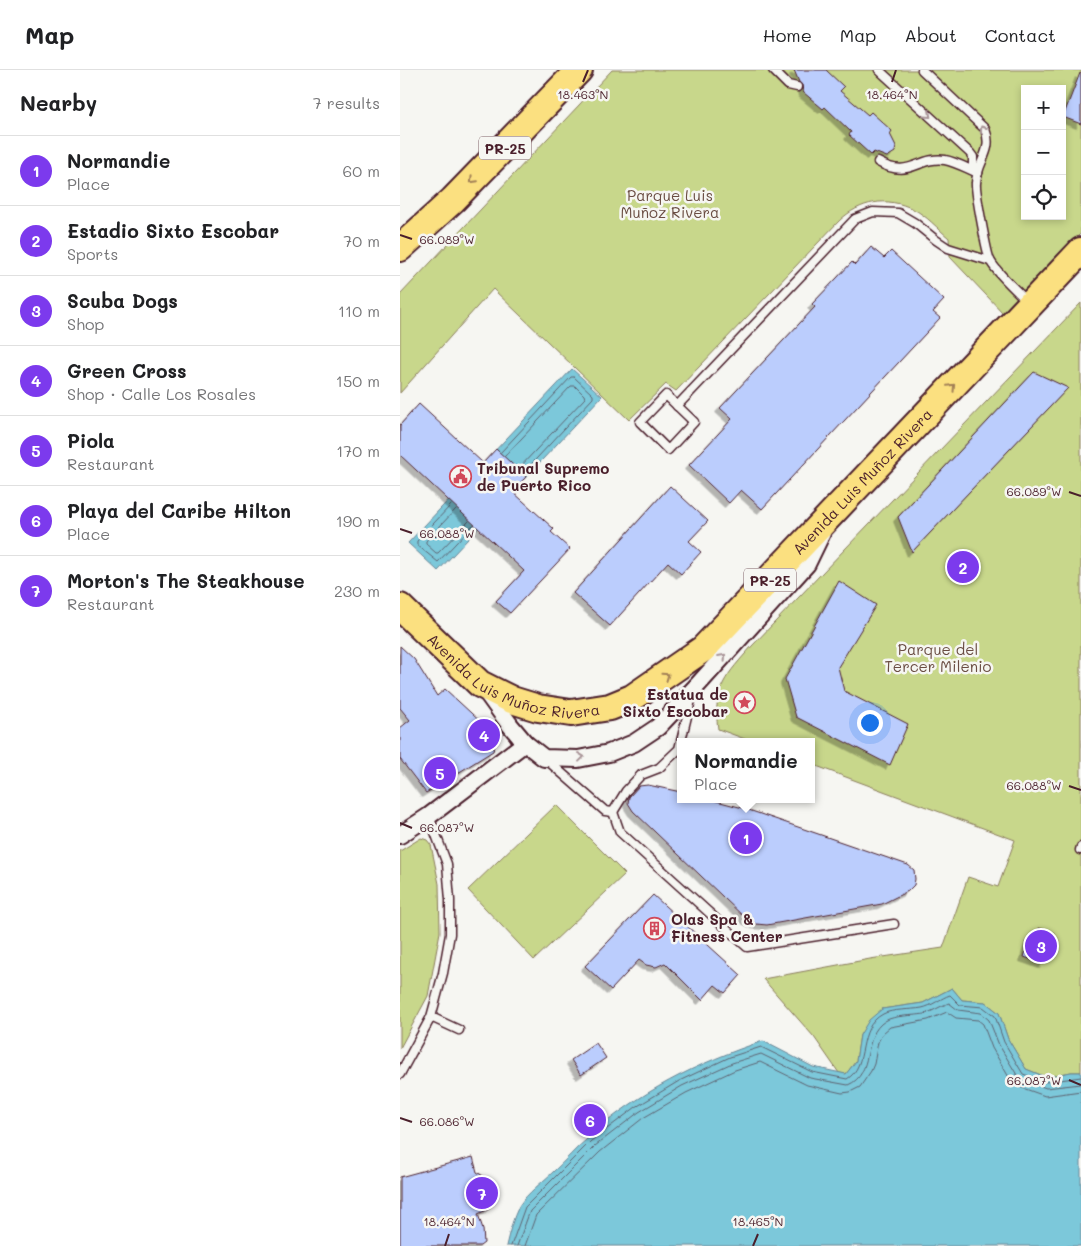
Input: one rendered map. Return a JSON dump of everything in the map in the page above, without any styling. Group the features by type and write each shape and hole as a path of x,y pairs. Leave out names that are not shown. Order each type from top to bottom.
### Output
{"main road":[{"name":"PR-25","path":"400,248 453,200 579,70"},
{"name":"Avenida Luis Muñoz Rivera","path":"400,607 480,684 512,700 538,708 571,713 610,707 632,698 703,649 1081,251"}],"street":[{"path":"480,684 525,743 544,758 578,759 609,753 634,743 658,727 807,564 830,517"},
{"path":"400,835 429,816 525,743"}],"lane":[{"path":"773,70 788,86 797,87"},
{"path":"879,70 973,157 973,165 978,173"},
{"path":"922,70 985,128 989,138 988,150 981,161 975,184 990,261"},
{"path":"878,162 892,169 907,170 923,162 945,160 978,173"},
{"path":"677,406 855,219 874,212 898,213 915,223 948,248 990,261 1030,304"},
{"path":"666,395 694,422 668,450 658,441 640,422 666,395"},
{"path":"652,448 658,441"},
{"path":"683,738 694,689"},
{"path":"613,812 626,791 641,775 659,768 677,752"},
{"path":"544,758 605,810 613,812"},
{"path":"613,812 620,832 747,947 894,924"},
{"path":"400,1074 431,1017 443,973 450,934 450,900 446,864 429,816"},
{"path":"431,1017 459,1030"}],"green space":[{"name":"Parque Luis Muñoz Rivera","path":"612,70 1081,70 1081,233 1004,314 950,257 949,238 923,215 903,205 884,202 874,203 856,209 839,221 676,391 666,384 629,420 493,289 400,393 400,295"},
{"name":"Parque del Tercer Milenio","path":"1081,303 1081,1072 1046,1077 1026,1069 1008,1039 999,1013 985,1002 962,1000 952,988 923,1003 882,1009 860,1035 856,1061 846,1074 839,1073 814,1037 763,979 870,959 943,948 968,877 998,887 1015,840 815,765 815,738 742,738 718,729 717,703 723,683 735,665"},
{"path":"556,805 625,874 534,960 468,890"},
{"path":"421,838 427,840 431,845 439,884 440,932 428,996 400,1048 400,851"}],"water":[{"path":"572,369 602,396 438,571 408,543"},
{"path":"952,988 962,1000 985,1002 999,1013 1008,1039 1026,1069 1046,1077 1081,1072 1081,1246 506,1246 519,1206 526,1197 606,1122 647,1093 692,1069 763,1041 813,1067 846,1074 856,1061 860,1035 869,1020 882,1009 923,1003"}],"building":[{"path":"794,70 826,70 844,87 840,91 868,115 871,112 892,131 890,134 896,146 895,152 887,157 874,152 871,155 849,135 851,132 825,107 823,109 803,92 802,85"},
{"path":"1080,73 1081,124 1066,118 1066,109"},
{"path":"871,247 884,258 891,251 944,300 933,312 940,318 762,509 741,490 729,503 689,465 732,419 720,408 815,307 812,304 852,262 855,265"},
{"path":"1034,372 1068,388 912,552 898,517"},
{"name":"Tribunal Supremo de Puerto Rico","path":"419,404 483,463 496,449 526,477 512,491 554,529 551,532 570,549 510,613 496,601 524,571 400,455 400,425"},
{"path":"670,486 708,521 689,541 701,552 681,574 668,562 610,626 573,593"},
{"path":"839,581 876,605 838,667 844,691 908,724 890,765 796,717 785,679"},
{"path":"400,646 414,659 437,696 445,689 497,737 493,751 426,793 400,759 400,728 410,720 400,708"},
{"path":"648,785 677,791 677,803 724,803 743,808 908,865 914,870 914,885 908,891 882,904 767,925 756,924 746,919 633,811 628,803 629,797 639,786"},
{"name":"Olas Spa & Fitness Center","path":"653,895 741,975 725,993 715,985 702,1000 665,963 656,967 646,965 639,960 611,990 585,966"},
{"path":"1039,928 1055,933 1044,964 1024,957 1030,937 1036,939"},
{"path":"596,1043 606,1058 581,1075 571,1060"},
{"path":"473,1157 477,1172 492,1182 497,1197 489,1209 478,1214 483,1229 484,1243 480,1246 400,1246 400,1177"}],"place":[{"name":"Tribunal Supremo de Puerto Rico","path":"461,477"},
{"name":"Estadio Sixto Escobar","path":"963,567"},
{"name":"Estatua de Sixto Escobar","path":"744,703"},
{"name":"Green Cross","path":"484,735"},
{"name":"Piola","path":"440,773"},
{"name":"Normandie","path":"746,838"},
{"name":"Olas Spa & Fitness Center","path":"655,928"},
{"name":"Scuba Dogs","path":"1041,946"},
{"name":"Playa del Caribe Hilton","path":"590,1120"},
{"name":"Morton's The Steakhouse","path":"482,1193"}]}
